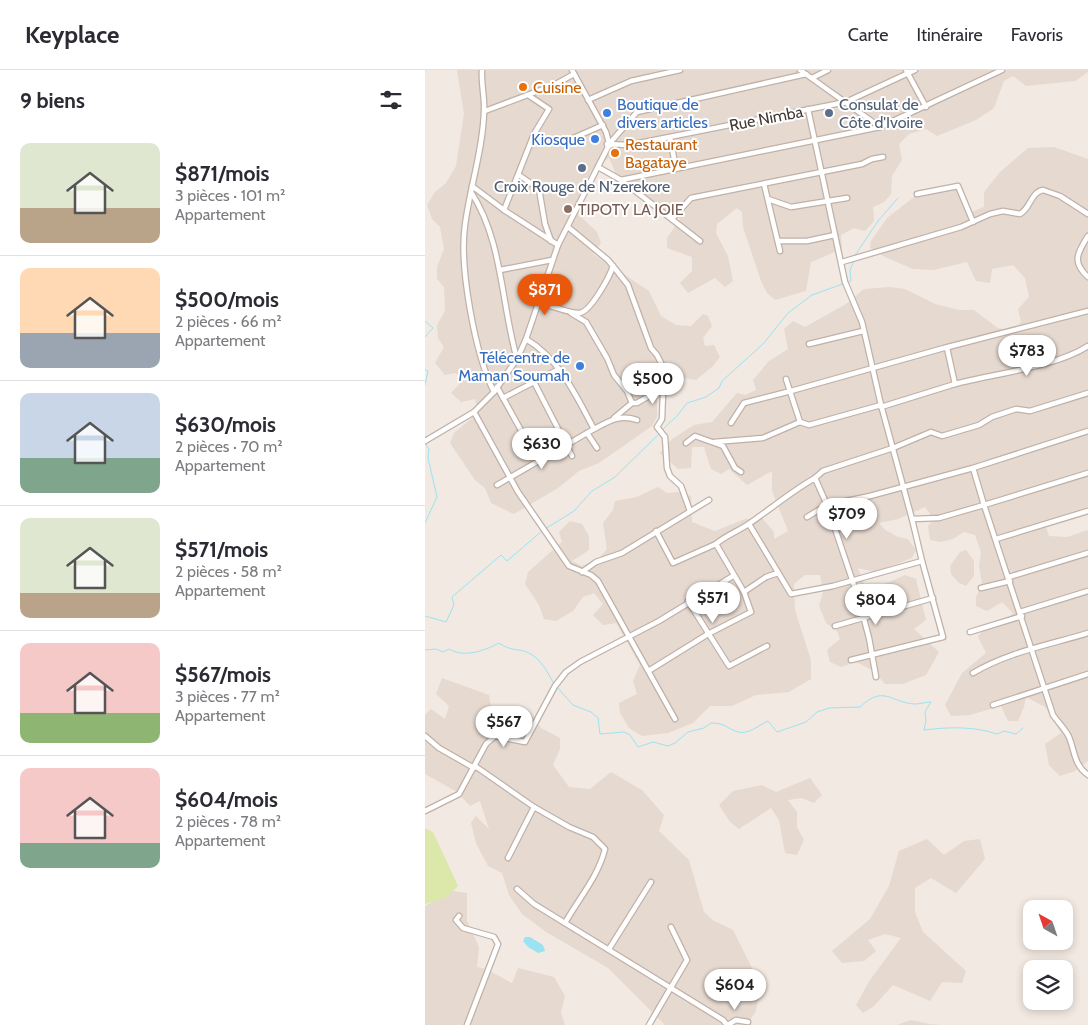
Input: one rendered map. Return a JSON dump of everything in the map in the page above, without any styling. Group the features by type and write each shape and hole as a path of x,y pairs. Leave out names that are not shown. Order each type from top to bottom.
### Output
{"street":[{"path":"482,70 485,111 465,227 464,258 475,329 488,381 494,392"},
{"path":"588,100 631,81 680,70"},
{"path":"800,70 880,127"},
{"path":"812,78 828,70"},
{"name":"Rue Nimba","path":"610,145 629,145 846,102 907,72 915,70"},
{"path":"621,180 880,127 926,107 994,72 1002,70"},
{"path":"485,111 528,95 573,72 603,125 610,145"},
{"path":"907,72 926,107"},
{"path":"425,441 474,412 494,392 517,359 539,303 558,245 610,145 637,112 806,74"},
{"path":"503,210 519,175 534,134 549,109 528,95"},
{"path":"807,109 846,284 863,331 871,368 943,637 851,660"},
{"path":"569,140 603,125"},
{"path":"670,137 676,169"},
{"path":"672,219 691,198 821,173 883,157"},
{"path":"598,167 621,180 700,241"},
{"path":"519,175 539,188 545,224 551,242"},
{"path":"764,184 780,251"},
{"path":"917,194 958,186 973,222"},
{"path":"472,189 558,245"},
{"path":"472,189 491,235 500,270 510,336 517,359"},
{"path":"842,262 973,222 997,212 1020,214 1024,212 1034,194 1043,190 1060,196 1088,214"},
{"path":"768,199 791,207 847,198"},
{"path":"568,227 613,266 628,285 651,348 657,355 669,379 663,393 662,419 657,427 665,437 667,468 670,476 681,486 690,511"},
{"path":"778,241 807,241 835,235"},
{"path":"1088,236 1077,252 1076,260 1078,266 1088,277"},
{"path":"500,270 553,260"},
{"path":"568,312 581,313 587,309 610,276 613,266"},
{"path":"539,303 553,305 586,322 607,358 614,376 627,391 632,403"},
{"path":"731,423 744,403 1088,311"},
{"path":"809,344 863,331"},
{"path":"526,339 540,347 559,368 594,429"},
{"path":"714,442 763,438 800,422 809,425 881,406 955,384 1051,361 1080,352 1088,346"},
{"path":"947,348 955,384"},
{"path":"503,398 559,368"},
{"path":"786,379 800,422"},
{"path":"534,382 572,456"},
{"path":"497,485 614,418 632,403 637,403 667,385"},
{"path":"497,387 538,461"},
{"path":"656,531 673,563 716,544 731,532 749,524 823,471 893,448 931,432 942,436 979,425 992,417 1016,409 1030,411 1088,393"},
{"path":"474,412 510,478 569,566 591,575 599,581 650,670 675,719"},
{"path":"614,418 628,417 637,420"},
{"path":"807,517 827,505 870,496 973,468 1088,430"},
{"path":"587,433 597,448"},
{"path":"686,443 695,436 723,446 735,468 741,472"},
{"path":"973,468 1053,715 1069,737 1073,755 1080,768 1088,775"},
{"path":"912,519 939,518 1088,473"},
{"path":"815,478 827,505 852,580 863,617 876,677"},
{"path":"582,572 596,562 622,553 709,500"},
{"path":"996,539 1088,511"},
{"path":"749,524 791,594 922,561"},
{"path":"650,670 708,634 751,612 744,592 716,544"},
{"path":"981,588 1088,553"},
{"path":"744,592 766,577 778,573"},
{"path":"425,811 459,794 486,744 495,736 525,742 555,686 566,672 580,662 629,635 659,621 688,601 733,576"},
{"path":"970,632 1088,591"},
{"path":"835,626 933,598"},
{"path":"688,601 729,666 767,646"},
{"path":"973,673 987,664 1032,648 1088,633"},
{"path":"993,705 1088,674"},
{"path":"425,736 439,748 474,767 534,807 569,827 593,836 605,848 590,885 579,897 565,923"},
{"path":"508,858 534,807"},
{"path":"609,949 651,882"},
{"path":"517,889 534,904 670,986 723,1020 727,1025 736,1020 748,1022"},
{"path":"459,916 456,920 460,926 494,937 498,944 467,1025"},
{"path":"649,1025 670,986 687,960 671,927"}],"shaded area":[{"path":"457,70 1088,70 1088,72 1075,81 1026,86 1013,76 1004,81 994,108 976,120 937,136 926,129 909,134 899,144 902,160 892,176 891,194 884,202 873,207 874,221 865,231 854,228 841,235 842,249 811,262 806,291 775,300 767,293 761,281 743,227 742,212 737,208 717,224 716,233 728,256 733,281 725,287 715,278 688,293 680,283 692,271 692,257 667,248 667,238 680,219 636,195 619,181 609,158 591,171 576,204 578,214 597,232 601,243 593,254 649,291 661,316 676,325 691,326 703,314 708,316 712,326 703,338 705,346 714,345 720,357 713,366 696,380 673,376 657,399 657,417 652,426 599,463 579,471 558,488 514,514 491,503 485,488 475,480 450,443 454,433 478,413 475,399 461,402 451,393 464,379 455,373 445,375 435,363 444,347 438,338 437,325 445,311 444,287 437,279 437,267 444,249 440,227 432,219 427,205 435,192 446,183 456,166 464,114"},
{"path":"1054,147 1088,159 1088,512 1063,520 1044,521 1049,536 1067,537 1088,530 1088,761 1075,771 1060,776 1049,765 1045,744 1061,733 1045,707 1026,697 1018,721 1008,721 1001,706 970,715 951,716 945,705 962,673 986,653 978,637 984,627 1006,621 1013,613 1002,602 987,611 976,606 976,597 982,583 979,567 981,552 975,535 964,532 953,539 940,542 930,540 928,526 934,519 925,507 898,519 879,523 885,530 898,537 908,539 916,550 912,558 875,572 858,568 864,584 876,588 905,575 916,579 926,620 914,629 939,652 926,675 903,684 885,684 874,671 856,662 841,667 830,662 827,650 840,639 837,631 826,623 819,606 823,592 820,575 805,575 794,584 795,610 811,660 811,679 789,692 756,695 732,706 710,706 693,723 668,733 642,736 629,728 620,713 619,703 637,694 633,681 640,665 616,623 603,625 593,615 603,604 594,593 583,597 573,611 556,621 544,619 539,605 525,584 528,572 562,542 559,532 570,521 582,524 589,536 589,550 572,561 582,566 599,558 607,549 603,523 613,510 615,501 637,497 658,487 667,493 677,492 691,496 692,522 715,531 745,519 763,519 774,532 774,539 788,531 772,491 772,471 747,485 729,469 721,474 711,469 704,447 692,447 691,468 678,469 660,453 672,439 694,425 712,422 737,393 745,395 756,390 753,380 769,361 788,349 784,329 793,321 805,327 846,304 864,289 890,287 905,289 935,304 959,310 974,310 998,328 1012,331 1021,322 1018,309 1029,297 1025,278 1013,265 992,269 990,283 976,281 967,262 933,270 913,269 885,257 870,248 871,241 887,218 914,197 944,185 960,186 971,212 984,207 984,192 1000,172 1028,148"},
{"path":"966,550 974,561 974,576 966,586 959,583 951,574 950,566 960,552"},
{"path":"442,678 489,695 491,707 531,714 541,728 560,738 560,749 553,765 569,787 590,789 611,772 642,790 664,815 659,831 689,860 704,912 714,921 733,930 757,978 759,998 755,1013 746,1025 665,1025 608,968 546,932 522,914 509,895 502,873 488,866 476,843 471,823 476,816 489,829 480,801 470,806 457,792 425,774 425,715 431,709 445,719 449,706 436,694"},
{"path":"810,778 822,795 814,803 802,798 788,800 797,812 797,827 804,840 797,855 785,853 779,820 771,808 739,829 730,822 719,805 733,791 762,785 776,792"},
{"path":"927,839 944,855 964,841 980,839 985,859 956,893 931,878 915,888 915,912 923,932 966,971 962,983 942,982 930,1001 893,985 874,1006 863,1013 856,1005 870,980 901,938 885,934 868,940 876,951 864,961 842,963 832,951 870,919 889,886 899,851"},
{"path":"453,891 467,893 467,921 479,947 477,967 486,969 512,983 518,968 554,977 565,996 561,1013 565,1025 425,1025 425,906"},
{"path":"911,1020 930,1024 942,1025 897,1025"}],"green space":[{"path":"425,828 433,832 458,886 446,898 425,904"}],"water":[{"path":"525,937 530,937 543,945 545,951 538,953 528,947 523,941"}],"waterway":[{"path":"854,257 878,221 898,198"},
{"path":"662,430 687,403 706,397 719,388 722,381 763,344 788,313 812,295 851,281 850,270 854,261"},
{"path":"425,321 433,328 425,337"},
{"path":"425,370 428,371 425,385"},
{"path":"545,529 574,511 592,491 615,477 660,433"},
{"path":"425,443 429,449 428,458 437,497 425,523"},
{"path":"425,616 446,622 454,605 452,597 501,555 507,561 542,531"},
{"path":"425,650 436,649 443,652 449,649 455,652 467,653 481,651 499,643 533,656 544,667 554,684"},
{"path":"557,687 573,705 591,712 598,718 600,734 624,732 630,735 638,747 653,742 668,746 675,743 688,732 704,728 711,723 720,724 742,733 750,731 768,721 777,732 806,722 817,712 829,708 860,707 868,700 882,696 915,704 931,702 925,712 924,730 960,728 988,731 997,734 1004,731 1016,734 1023,728"}],"place":[{"name":"Cuisine","path":"523,87"},
{"name":"Boutique de divers articles","path":"607,113"},
{"name":"Consulat de Côte d'Ivoire","path":"829,113"},
{"name":"Kiosque","path":"595,139"},
{"name":"Restaurant Bagataye","path":"615,153"},
{"name":"Croix Rouge de N'zerekore","path":"582,168"},
{"name":"TIPOTY LA JOIE","path":"568,209"},
{"name":"Télécentre de Maman Soumah","path":"580,366"}]}
